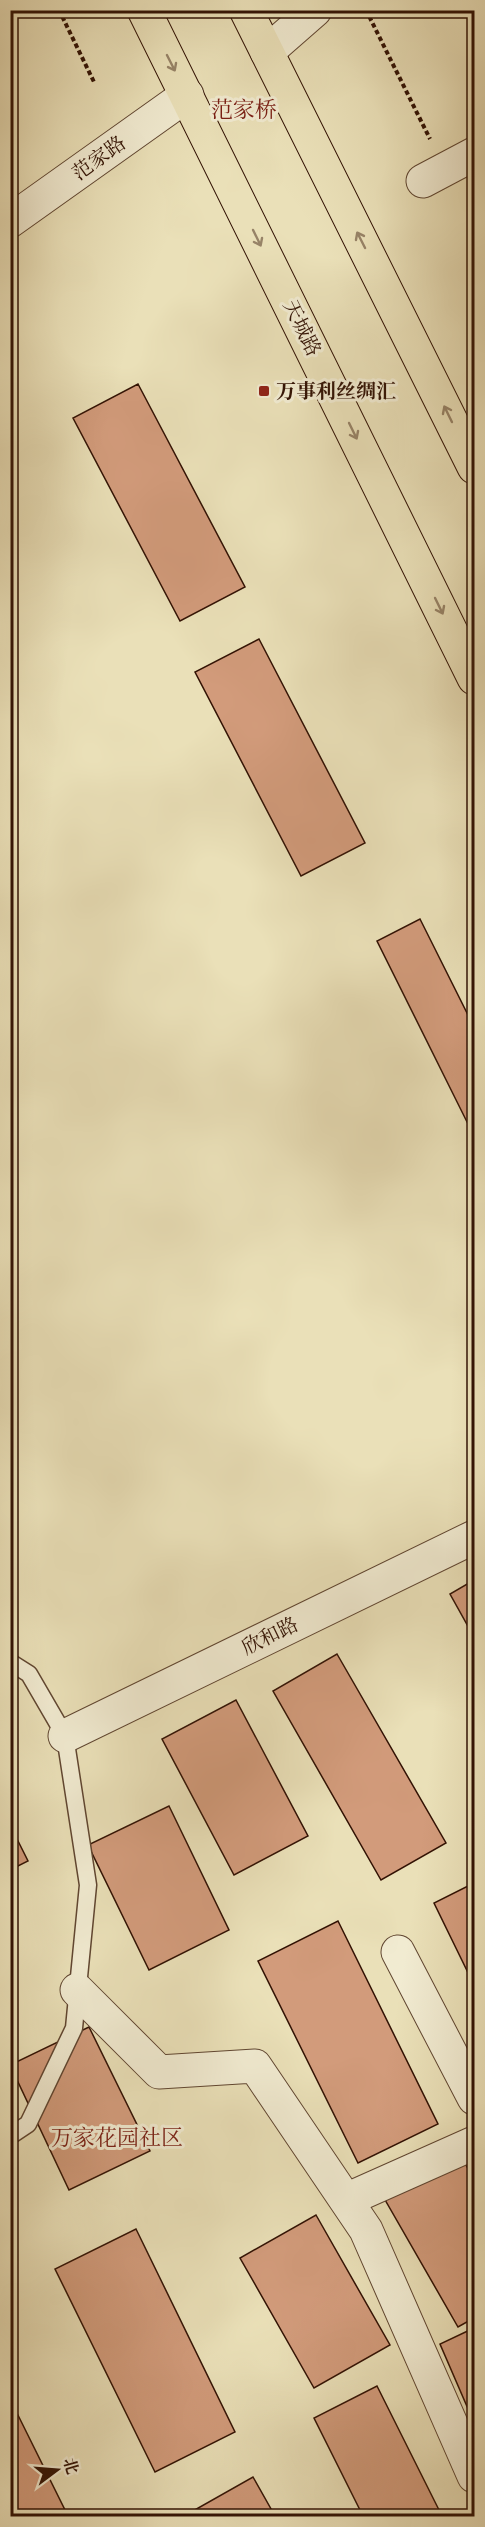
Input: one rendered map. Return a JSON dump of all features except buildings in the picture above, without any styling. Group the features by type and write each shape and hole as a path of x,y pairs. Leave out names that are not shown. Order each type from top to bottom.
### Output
{"main road":[{"name":"天城路","path":"144,10 474,678"},
{"path":"246,10 474,467"}],"street":[{"path":"267,52 315,10"},
{"name":"范家路","path":"10,221 187,95"},
{"path":"423,181 474,154"},
{"name":"欣和路","path":"65,1736 474,1537"},
{"path":"398,1952 474,2098"},
{"path":"77,1990 159,2072 255,2066 366,2230 474,2476"},
{"path":"346,2200 474,2143"}],"lane":[{"path":"10,1662 29,1674 65,1736 88,1885 74,2028 28,2124 10,2136"}],"path":[{"path":"59,10 94,82"},
{"path":"366,10 393,60 434,147"}],"place":[{"name":"万事利丝绸汇","path":"264,391"}],"district":[{"name":"范家桥","path":"244,110"},
{"name":"万家花园社区","path":"117,2138"}]}
